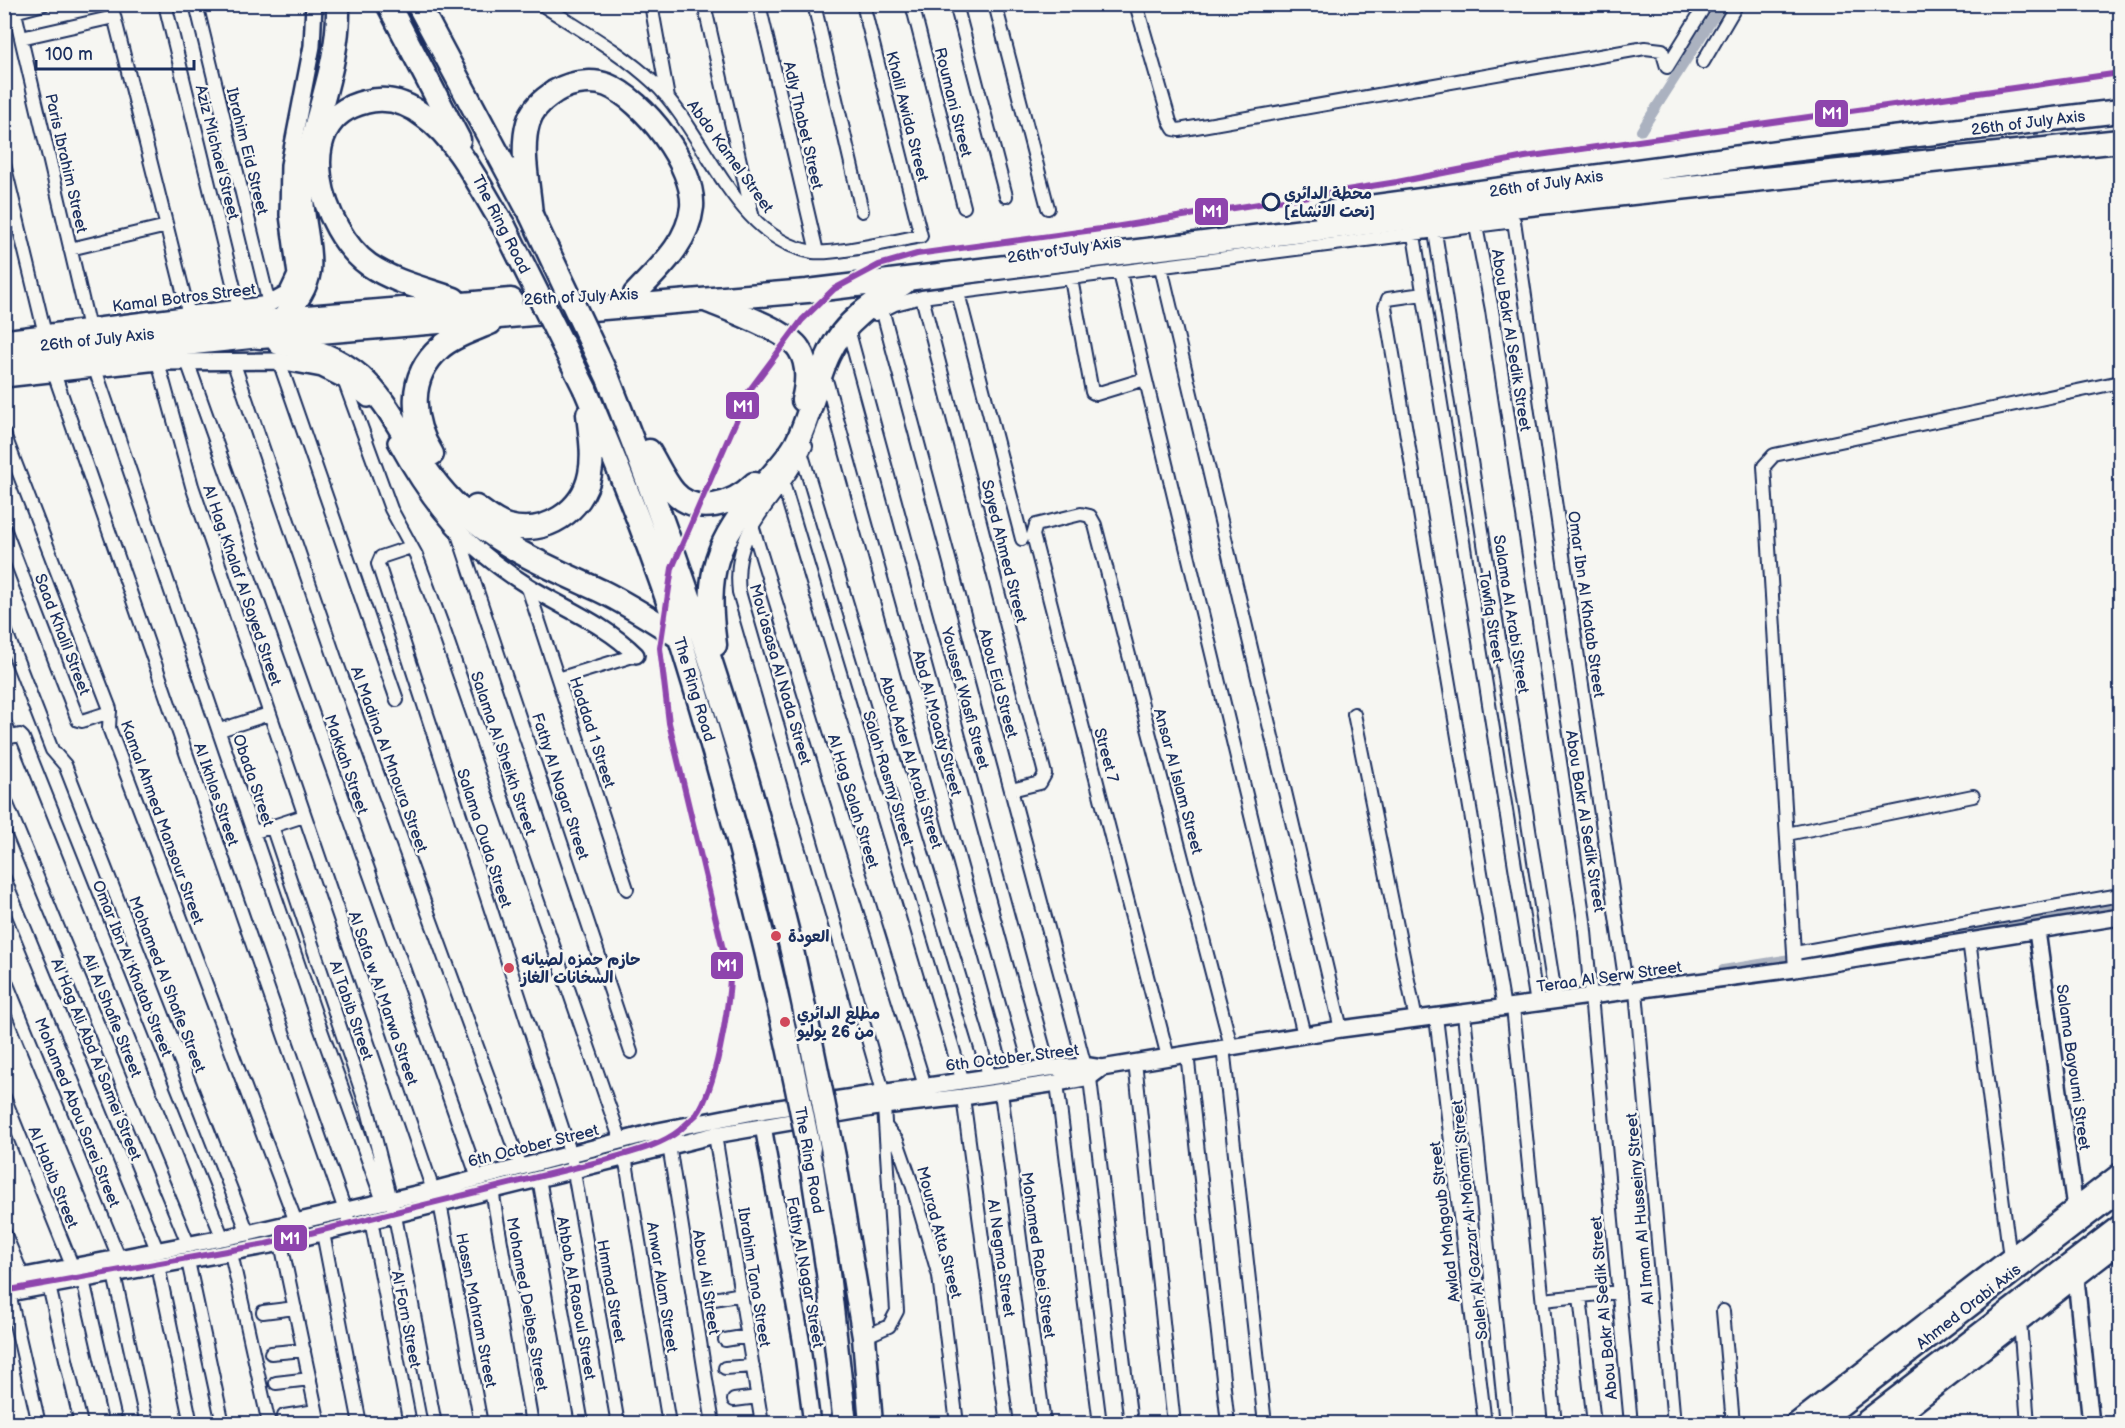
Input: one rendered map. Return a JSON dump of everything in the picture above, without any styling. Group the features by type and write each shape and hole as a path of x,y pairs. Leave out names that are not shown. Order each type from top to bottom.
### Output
{"highway":[{"path":"276,312 300,296 308,272 303,188 312,134 334,59 338,4"},
{"name":"The Ring Road","path":"388,4 504,226 585,389 636,512 722,693 787,927 819,1081 864,1337 871,1424"},
{"name":"The Ring Road","path":"418,4 531,215 608,378 657,501 694,636 699,701 765,938 796,1084 809,1148 828,1273 845,1424"},
{"path":"531,215 526,136 528,122 535,109 557,90 575,83 606,85 630,101 656,125 676,152 691,187 692,208 680,243 635,294"},
{"path":"461,302 383,273 353,251 340,236 327,209 320,179 322,143 329,126 342,113 358,103 376,99 394,100 410,107 431,121 449,140 504,226"},
{"name":"26th of July Axis","path":"4,350 276,312 635,294 782,284 944,265 1780,152 2121,111"},
{"name":"26th of July Axis","path":"4,364 260,337 513,314 916,288 1492,208 2121,141"},
{"path":"260,337 316,351 356,372 385,401 431,476 476,524 521,555 694,636 718,552 734,523 795,446 811,409 829,353 850,324 878,300 916,288"},
{"path":"608,378 675,493 695,505 719,504 738,498 768,470 791,433 803,401 806,366 799,348 784,337 707,300"},
{"path":"513,314 440,347 425,365 416,386 414,409 420,431 436,461 457,488 490,518 507,526 525,529 543,526 560,519 574,507 585,492 590,475 592,456 585,389"},
{"name":"Ahmed Orabi Axis","path":"1815,1424 2121,1189"},
{"name":"Ahmed Orabi Axis","path":"1863,1424 2121,1227"}],"street":[{"path":"13,8 44,4"},
{"name":"Aziz Michael Street","path":"165,4 239,308"},
{"name":"Ibrahim Eid Street","path":"196,4 276,312"},
{"name":"Kamal Botros Street","path":"4,338 239,308 276,312 296,275 288,215 289,165 312,46 314,4"},
{"name":"Abdo Kamel Street","path":"541,4 638,70 668,98 753,219 793,246 817,252 921,236"},
{"path":"651,4 668,98"},
{"path":"704,4 753,219"},
{"name":"Adly Thabet Street","path":"759,4 817,252"},
{"path":"814,4 862,211"},
{"name":"Khalil Awida Street","path":"863,4 921,236"},
{"name":"Roumani Street","path":"912,4 964,207"},
{"path":"956,4 1006,196"},
{"path":"995,4 1048,208"},
{"path":"1136,4 1170,122 1174,129 1179,130 1539,64 1645,48 1662,50 1667,67 1706,4"},
{"path":"1703,62 1737,4"},
{"name":"Paris Ibrahim Street","path":"13,8 89,328"},
{"path":"21,38 112,11 189,315"},
{"path":"4,164 45,334"},
{"name":"Mou'asasa Al Nada Street","path":"864,1337 889,1326 897,1311 884,1099 739,592 738,557 752,525 802,455 832,366 850,336 882,309 916,288 958,292 1514,221"},
{"name":"Omar Ibn Al Khatab Street","path":"1514,221 1629,988"},
{"path":"70,249 167,226"},
{"name":"Abou Bakr Al Sedik Street","path":"1476,226 1492,310 1584,921 1630,1424"},
{"name":"Salama Al Arabi Street","path":"1435,232 1555,996"},
{"name":"Tawfiq Street","path":"1414,235 1536,998"},
{"path":"1161,267 1341,1029"},
{"path":"1120,273 1304,1035"},
{"path":"1071,279 1092,392 1096,394 1145,379"},
{"name":"Sayed Ahmed Street","path":"916,288 1046,774 1040,783 1011,789"},
{"path":"958,292 1022,538"},
{"path":"1423,294 1392,298 1385,304 1507,1005 1543,1300 1555,1424"},
{"name":"Abou Eid Street","path":"882,309 1011,789 1092,1069 1131,1424"},
{"name":"Youssef Wasfi Street","path":"850,336 1049,1068"},
{"path":"4,379 158,362 187,361 279,361 322,369 344,380 375,406 430,499 457,531 527,585 606,628 636,655"},
{"name":"Makkah Street","path":"187,361 478,1178"},
{"name":"Al Madina Al Mnoura Street","path":"233,361 335,658 521,1167"},
{"path":"279,361 398,700"},
{"name":"Al Hag Khalaf Al Sayed Street","path":"158,362 192,486 304,816"},
{"name":"Obada Street","path":"95,369 317,1019 391,1207"},
{"name":"Al Ikhlas Street","path":"54,373 350,1225"},
{"name":"Salama Al Sheikh Street","path":"344,380 391,509 411,547 442,625 623,1149"},
{"path":"1795,969 1763,475 1767,460 1774,455 2121,382"},
{"name":"Abd Al Moaaty Street","path":"827,383 1018,1073"},
{"name":"Kamal Ahmed Mansour Street","path":"4,434 110,712 109,728 296,1222"},
{"name":"Abou Adel Al Arabi Street","path":"802,455 990,1078"},
{"name":"Salah Rasmy Street","path":"783,483 963,1090"},
{"name":"Street 7","path":"1095,525 1090,516 1081,514 1040,524 1033,531 1168,1057"},
{"name":"Al Hag Salah Street","path":"752,525 926,1086"},
{"name":"Ansar Al Islam Street","path":"1095,525 1227,1046 1265,1424"},
{"name":"Saad Khalil Street","path":"4,528 78,720 82,722 110,712"},
{"name":"Fathy Al Nagar Street","path":"457,531 631,1052"},
{"name":"Salama Ouda Street","path":"411,547 381,557 378,564 573,1162"},
{"name":"Haddad 1 Street","path":"527,585 627,889"},
{"name":"Mohamed Al Shafie Street","path":"4,627 52,750 64,765 248,1233"},
{"path":"558,679 636,655"},
{"path":"220,730 269,714"},
{"path":"1354,714 1416,1020"},
{"name":"Omar Ibn Al Khatab Street","path":"4,722 11,737 20,735 23,738 223,1239"},
{"path":"1787,834 1973,796"},
{"name":"Ali Al Shafie Street","path":"4,797 189,1253 223,1424"},
{"path":"255,832 304,816"},
{"name":"Al Safa w Al Marwa Street","path":"304,816 436,1196"},
{"name":"Al Tabib Street","path":"272,826 368,1110 391,1207"},
{"name":"Al Hag Ali Abd Al Samei Street","path":"4,878 158,1259 191,1424"},
{"path":"1795,952 2121,895"},
{"name":"Teraa Al Serw Street","path":"1092,1069 1341,1029 1464,1014 1536,998 1590,990 1629,988 1795,969 2121,916"},
{"name":"Salama Bayoumi Street","path":"2037,931 2075,1208"},
{"path":"1969,940 2010,1258"},
{"name":"Mohamed Abou Sarei Street","path":"4,977 117,1267 147,1424"},
{"name":"Al Imam Al Husseiny Street","path":"1629,988 1674,1424"},
{"name":"Saleh Al Gazzar Al Mohami Street","path":"1464,1014 1506,1424"},
{"name":"Awlad Mahgoub Street","path":"1436,1017 1485,1424"},
{"path":"1187,1053 1228,1424"},
{"path":"1135,1062 1174,1424"},
{"name":"6th October Street","path":"436,1196 478,1178 521,1167 573,1162 759,1111 963,1090 990,1078 1049,1068 1092,1069"},
{"name":"6th October Street","path":"623,1149 669,1145 763,1126 884,1099 926,1086 1001,1092 1058,1083 1092,1069"},
{"path":"1058,1083 1100,1424"},
{"name":"Al Negma Street","path":"963,1090 1007,1424"},
{"name":"Mohamed Rabei Street","path":"1001,1092 1044,1424"},
{"name":"Al Habib Street","path":"4,1097 78,1274 116,1424"},
{"name":"Fathy Al Nagar Street","path":"763,1126 801,1339 812,1424"},
{"name":"Mourad Atta Street","path":"886,1126 897,1141 939,1276 957,1424"},
{"name":"Ibrahim Tana Street","path":"715,1135 762,1424"},
{"name":"Abou Ali Street","path":"669,1145 713,1424"},
{"name":"Anwar Alam Street","path":"623,1149 669,1424"},
{"name":"6th October Street","path":"189,1253 223,1239 346,1210 391,1207 436,1196 492,1190 539,1178 573,1162"},
{"name":"Hmmad Street","path":"573,1162 618,1424"},
{"path":"1792,1424 2121,1171"},
{"name":"Ahbab Al Rasoul Street","path":"539,1178 582,1424"},
{"name":"Mohamed Deibes Street","path":"492,1190 532,1424"},
{"name":"Hassn Mahram Street","path":"436,1196 481,1424"},
{"path":"391,1207 435,1424"},
{"name":"6th October Street","path":"6,1289 23,1277 78,1274 189,1253 231,1253 281,1243 371,1221 391,1207"},
{"name":"Al Forn Street","path":"371,1221 410,1424"},
{"path":"4,1232 23,1277"},
{"path":"323,1233 360,1424"},
{"path":"281,1243 319,1424"},
{"path":"1890,1424 2121,1245"},
{"path":"231,1253 269,1424"},
{"name":"6th October Street","path":"6,1289 49,1286 78,1274"},
{"path":"2076,1279 2091,1424"},
{"path":"49,1286 81,1424"},
{"path":"6,1289 39,1424"},
{"path":"1543,1300 1619,1292"},
{"path":"714,1299 742,1294"},
{"path":"1580,1296 1594,1424"},
{"path":"263,1312 295,1308"},
{"path":"1723,1311 1733,1424"},
{"path":"2020,1322 2028,1424"},
{"path":"725,1340 748,1336"},
{"path":"271,1353 304,1350"},
{"path":"725,1368 753,1366"},
{"path":"276,1383 310,1379"},
{"path":"734,1400 758,1397"},
{"path":"284,1416 316,1411"}],"waterway":[{"path":"1641,131 1722,4"},
{"path":"1825,954 2120,906"},
{"path":"1723,970 1790,959"}],"transit line":[{"name":"M1","path":"4,1291 266,1244 602,1161 662,1141 680,1130 697,1114 704,1102 715,1068 724,1029 730,979 669,723 660,648 672,568 749,391 802,320 834,289 879,265 917,254 1108,228 1397,182 1525,157 2120,73"}],"place":[{"name":"محطة الدائري [تحت الانشاء]","path":"1271,202"},
{"name":"العودة","path":"776,936"},
{"name":"حازم حمزه لصيانه السخانات الغاز","path":"509,968"},
{"name":"مطلع الدائري من 26 يوليو","path":"785,1022"}]}
